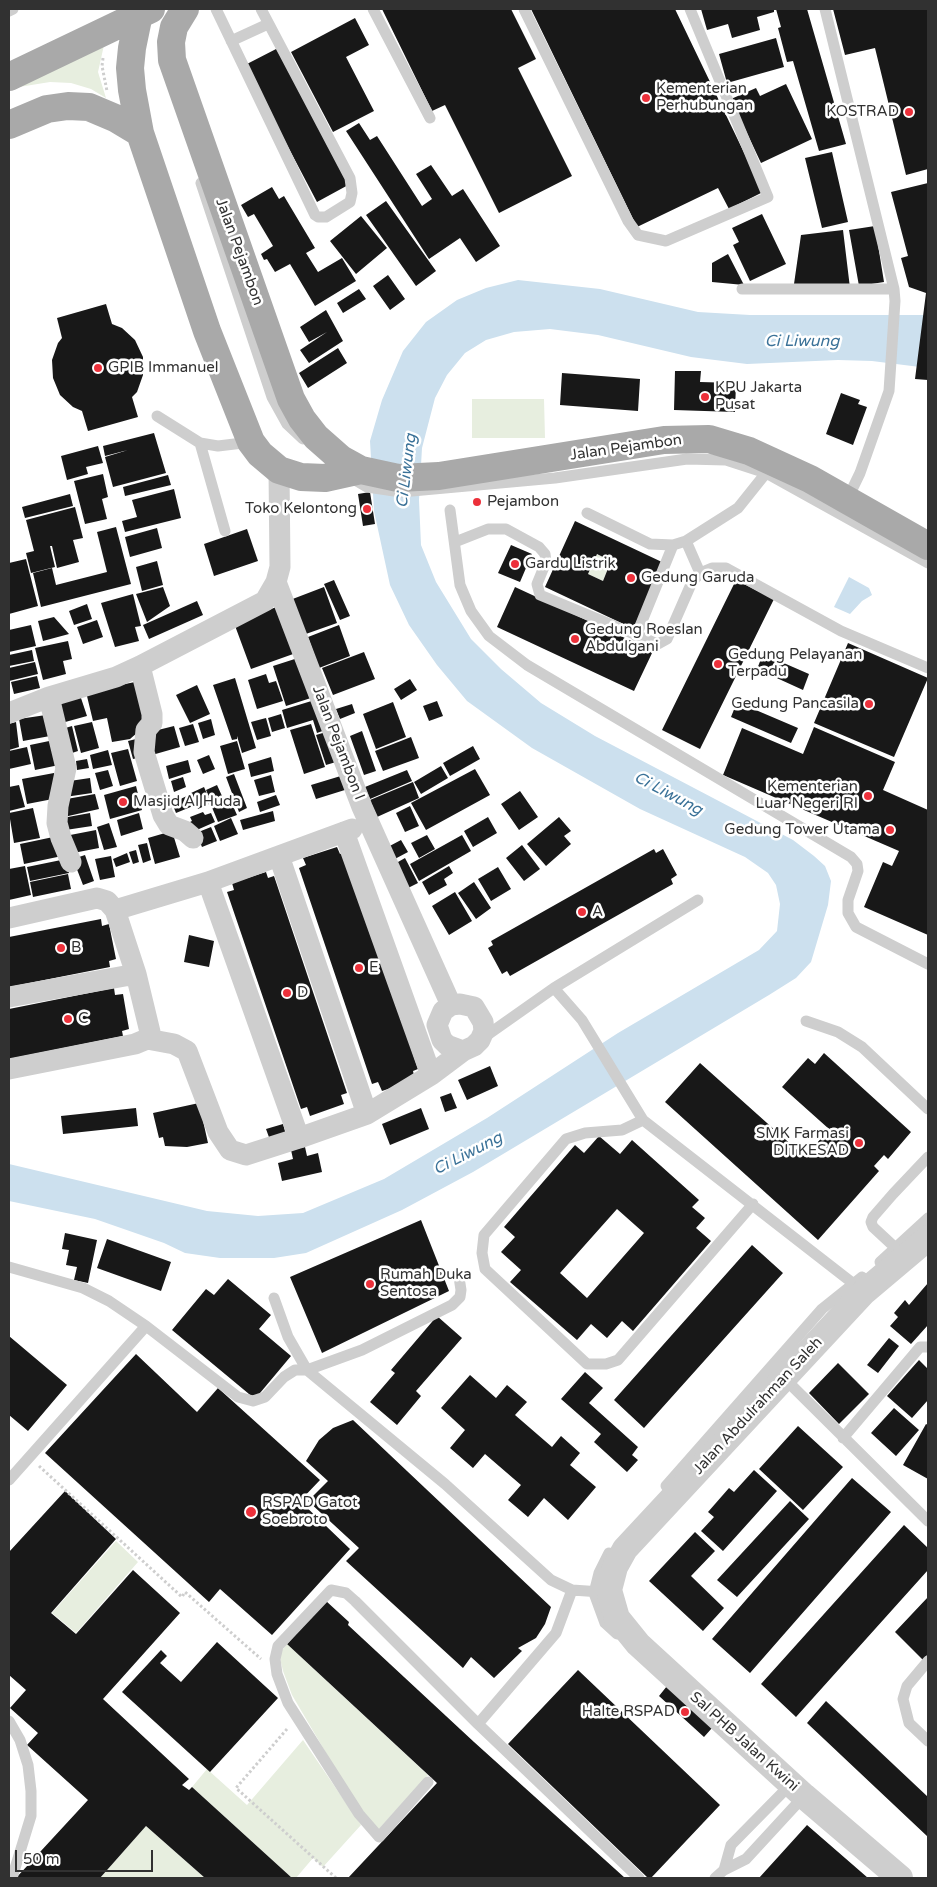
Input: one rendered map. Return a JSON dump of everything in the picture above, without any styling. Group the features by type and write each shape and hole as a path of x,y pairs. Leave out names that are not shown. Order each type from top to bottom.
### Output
{"main road":[{"name":"Jalan Pejambon","path":"185,9 174,27 171,42 172,60 291,399 302,419 316,437 360,475"},
{"name":"Jalan Pejambon","path":"145,12 132,48 130,68 140,133 207,331 251,442 260,454 279,470 301,477 324,478 360,475 438,483 664,440 709,439 749,452 770,468 848,500 928,546"},
{"path":"9,77 145,12"},
{"path":"16,121 47,109 68,106 89,107 115,118 140,133"}],"street":[{"name":"Jalan Pejambon I","path":"279,470 280,567 276,582 362,807 451,1005"},
{"path":"9,713 49,697 116,677 140,666 265,601 276,582"},
{"path":"140,666 152,714 152,723 146,730 144,752 163,815 169,825 185,831 193,838"},
{"path":"49,697 66,768 58,806 57,823 60,838 71,862"},
{"path":"115,910 208,882 348,830 431,1075"},
{"path":"279,856 367,1114"},
{"path":"208,882 299,1138"},
{"path":"9,918 96,898 107,901 115,910 136,974 150,1032 147,1039"},
{"path":"9,996 136,974"},
{"path":"9,1069 136,1044 147,1039 174,1044 187,1051 218,1132 230,1150 246,1154 367,1114 431,1075 472,1045 484,1031 479,1012 467,1004 451,1005 439,1017 438,1033 447,1046 472,1045"},
{"name":"Jalan Abdulrahman Saleh","path":"602,1591 625,1549 784,1378 860,1288 901,1252 928,1238"},
{"name":"Sal PHB Jalan Kwini","path":"602,1591 617,1618 638,1644 794,1794 900,1878"}],"lane":[{"path":"9,11 13,9"},
{"path":"172,97 163,68 160,46 163,29 179,9"},
{"path":"216,9 229,38 314,214 318,217 326,217 350,202 352,193 350,178 264,16 229,38"},
{"path":"373,9 430,118"},
{"path":"524,9 628,221 638,235 666,241 768,197 690,9"},
{"path":"825,9 895,295 889,391 860,473 848,500"},
{"path":"197,172 272,397 287,424 334,467 360,475"},
{"path":"742,289 895,295"},
{"path":"157,416 200,443 218,446 251,442"},
{"path":"200,443 225,531"},
{"path":"587,513 644,542 662,546 673,546 686,542 738,508 770,468 928,563"},
{"path":"450,510 460,585 471,611 489,636 527,665 852,857 857,864 858,871 848,900 848,913 856,927 928,964"},
{"path":"455,542 488,529 506,529 539,546 546,554 546,562 537,584 540,595 658,644 667,639 692,582 700,573 712,568 726,568 841,631 928,668"},
{"path":"686,542 700,573"},
{"path":"636,636 673,546"},
{"path":"472,1045 554,988 698,900"},
{"path":"554,988 582,1020 643,1120 860,1288 822,1309 657,1496"},
{"path":"806,1021 838,1032 862,1047 928,1109"},
{"path":"643,1120 622,1130 585,1133 566,1139 484,1235 482,1253 485,1269 587,1364 606,1364 618,1360 753,1204"},
{"path":"928,1157 873,1217 873,1227 901,1252 928,1218"},
{"path":"9,1267 83,1288 109,1301 146,1326 238,1397 253,1401 265,1397 284,1377 296,1370 308,1370 362,1350 452,1305 460,1297 462,1290 459,1277"},
{"path":"274,1298 288,1337 308,1370 445,1484 533,1566 551,1580 572,1590 602,1591 604,1562 614,1544 632,1524"},
{"path":"9,1480 146,1326"},
{"path":"843,1438 920,1347 928,1347"},
{"path":"784,1378 928,1521"},
{"path":"428,1782 379,1837 359,1814 288,1703 277,1674 274,1659 278,1646 330,1590 339,1590 356,1601 478,1724 639,1878"},
{"path":"478,1724 556,1633 572,1590"},
{"path":"928,1661 906,1686 903,1700 909,1723 928,1741"},
{"path":"9,1721 20,1740 28,1765 31,1791 31,1816 12,1878"},
{"path":"720,1874 746,1859 794,1794"},
{"path":"720,1874 732,1845 794,1794"},
{"path":"794,1794 887,1878"}],"path":[{"path":"29,1458 182,1597 185,1592 277,1674"},
{"path":"297,1717 236,1788 336,1878"}],"green space":[{"path":"104,45 98,72 106,98 91,89 71,83 50,82 19,87"},
{"path":"472,399 544,399 545,438 472,438"},
{"path":"597,554 611,561 603,581 588,574"},
{"path":"116,1541 138,1562 76,1633 52,1613"},
{"path":"287,1644 428,1775 378,1830 359,1809 292,1695 279,1654"},
{"path":"303,1740 361,1825 323,1867 313,1858 296,1878 292,1878 192,1787 207,1769 247,1805"},
{"path":"146,1826 205,1878 100,1878"}],"water":[{"name":"Ci Liwung","path":"518,280 600,289 698,312 750,315 928,315 928,368 872,361 838,360 747,364 691,357 598,335 550,329 514,332 486,340 465,353 447,375 435,398 422,448 419,500 421,545 436,582 471,639 501,669 541,703 595,736 793,840 825,866 831,881 828,905 811,962 796,978 769,995 473,1172 402,1210 306,1253 274,1258 220,1258 185,1253 164,1243 95,1219 9,1201 9,1164 207,1211 258,1216 303,1213 384,1179 487,1118 618,1033 759,950 777,931 780,904 776,885 768,873 745,857 640,809 532,748 467,701 437,665 409,625 390,585 374,511 370,441 382,400 403,351 426,322 457,300 486,288"},
{"path":"849,577 869,588 872,595 862,601 850,614 834,607"}],"building":[{"path":"382,9 511,9 536,59 518,68 572,176 499,213 445,105 432,111"},
{"name":"Kementerian Perhubungan","path":"531,9 675,9 763,192 729,209 718,188 637,227"},
{"path":"701,9 774,9 774,12 757,17 760,30 732,38 728,24 707,30"},
{"path":"776,9 807,9 846,144 819,151 793,61 787,62 778,28 781,27"},
{"name":"KOSTRAD","path":"833,9 928,9 928,169 906,175 875,48 845,55"},
{"path":"355,18 369,45 346,57 374,111 333,132 291,52"},
{"path":"776,38 784,67 727,83 719,54"},
{"path":"278,48 350,184 317,202 245,65"},
{"path":"786,84 812,139 761,163 731,99 756,88 760,96"},
{"path":"359,123 370,140 377,136 422,206 432,199 416,174 431,165 452,196 463,189 500,246 476,262 460,238 429,259 346,131"},
{"path":"832,152 848,222 822,228 805,158"},
{"path":"928,183 928,380 915,379 926,293 909,287 901,258 908,256 891,192"},
{"path":"272,187 279,199 284,196 315,248 306,253 318,272 342,258 356,281 315,306 290,264 275,272 267,259 264,260 261,254 273,246 254,214 248,217 241,205"},
{"path":"386,201 436,271 416,286 366,215"},
{"path":"762,214 786,264 750,281 733,245 739,242 732,228"},
{"path":"361,216 387,248 356,274 330,241"},
{"path":"875,226 884,282 859,286 849,230"},
{"path":"843,230 850,288 794,284 801,235"},
{"path":"728,254 744,285 712,282 712,263"},
{"path":"388,275 405,299 390,310 373,286"},
{"path":"359,289 366,299 343,313 337,303"},
{"name":"GPIB Immanuel","path":"106,304 112,324 122,328 135,340 143,357 143,375 137,392 132,397 138,417 88,431 82,411 73,407 60,395 53,378 52,360 58,343 62,338 57,318"},
{"path":"326,310 343,341 309,363 300,350 327,332 309,342 300,327"},
{"path":"338,348 347,363 308,388 299,373"},
{"name":"KPU Jakarta Pusat","path":"675,371 701,371 700,382 736,383 735,412 674,410"},
{"path":"562,373 640,379 638,411 560,405"},
{"path":"841,393 860,400 858,404 867,407 853,445 826,434"},
{"path":"154,433 166,473 113,487 105,457 128,450 105,456 103,446"},
{"path":"98,446 103,463 86,467 88,474 67,480 61,456"},
{"path":"103,474 108,497 102,499 107,519 85,524 74,481"},
{"path":"168,475 171,485 125,496 123,487"},
{"path":"174,489 181,518 125,532 122,521 137,517 132,500"},
{"name":"Toko Kelontong","path":"370,492 375,524 363,526 358,494"},
{"path":"70,494 73,506 25,518 22,507"},
{"path":"75,507 83,538 73,540 79,562 57,568 52,546 50,546 55,567 31,573 26,553 34,551 26,520"},
{"name":"Gedung Garuda","path":"575,521 664,563 634,629 545,587","holes":["597,554 611,561 603,581 588,574"]},
{"path":"116,527 131,584 41,607 33,573 52,568 56,585 107,572 97,532"},
{"path":"157,528 162,548 130,557 125,537"},
{"path":"247,529 258,561 214,576 204,544"},
{"name":"Gardu Listrik","path":"511,545 532,554 520,582 498,573"},
{"path":"26,559 38,606 9,614 9,563"},
{"path":"157,561 163,585 142,591 136,567"},
{"path":"334,580 350,616 340,620 324,584"},
{"name":"Gedung Pelayanan Terpadu","path":"736,580 774,599 700,749 662,730"},
{"path":"163,587 170,606 147,622 136,594"},
{"path":"324,587 337,623 303,635 290,600"},
{"name":"Gedung Roeslan Abdulgani","path":"515,587 653,651 634,691 497,627"},
{"path":"133,594 141,626 135,627 139,641 115,647 101,603"},
{"path":"197,601 203,615 149,639 143,625"},
{"path":"87,604 92,619 74,625 69,611"},
{"path":"279,606 296,653 251,669 234,623"},
{"path":"54,617 69,634 43,641 38,621"},
{"path":"97,620 103,637 83,644 77,627"},
{"path":"31,625 36,646 9,652 9,630"},
{"path":"339,625 350,656 319,668 308,637"},
{"path":"68,641 72,659 63,661 66,674 43,680 35,648"},
{"name":"Gedung Pancasila","path":"848,643 928,678 894,757 814,723"},
{"path":"32,650 34,661 9,666 9,655"},
{"path":"364,652 375,679 333,695 322,668"},
{"path":"763,654 809,674 803,690 757,669"},
{"path":"301,657 314,697 286,706 273,666"},
{"path":"35,662 38,674 9,681 9,668"},
{"path":"266,674 269,683 276,681 283,701 257,709 248,680"},
{"path":"37,676 40,688 14,694 11,682"},
{"path":"235,678 256,748 242,753 237,736 237,739 232,740 213,685"},
{"path":"410,679 417,690 401,700 394,689"},
{"path":"135,682 145,726 130,739 112,742 107,718 93,721 86,692"},
{"path":"197,685 210,714 190,723 176,695"},
{"path":"80,695 87,716 58,724 52,704"},
{"path":"318,699 328,729 317,733 313,720 287,728 282,710"},
{"path":"437,701 443,716 429,721 423,706"},
{"path":"393,702 406,737 376,749 363,714"},
{"path":"737,702 798,728 791,743 731,717"},
{"path":"352,704 355,713 340,719 336,709"},
{"path":"281,714 285,728 272,732 268,718"},
{"path":"46,715 50,736 23,741 19,719"},
{"path":"266,718 271,736 257,740 251,722"},
{"path":"211,719 215,735 203,739 198,723"},
{"path":"16,722 19,747 9,750 9,724"},
{"path":"92,722 99,748 81,753 74,726"},
{"path":"193,724 199,742 185,746 179,728"},
{"path":"311,724 325,767 304,774 290,730"},
{"path":"72,726 78,751 66,755 59,730"},
{"path":"174,726 180,747 152,755 154,731"},
{"name":"Gedung Tower Utama","path":"814,727 895,762 883,790 928,810 928,935 864,907 883,862 892,866 899,851 723,775 742,728 803,754"},
{"path":"362,731 376,771 364,775 350,736"},
{"path":"326,732 336,762 326,765 316,735"},
{"path":"411,737 419,758 383,771 375,751"},
{"path":"136,739 141,757 133,759 128,741"},
{"path":"54,740 59,765 35,770 30,745"},
{"path":"237,741 245,769 228,774 220,746"},
{"path":"473,746 480,759 450,776 443,763"},
{"path":"27,747 31,764 9,769 9,751"},
{"path":"128,749 137,781 120,786 111,753"},
{"path":"108,750 112,765 93,769 90,755"},
{"path":"209,755 215,769 203,774 197,760"},
{"path":"271,757 274,771 251,777 248,764"},
{"path":"87,759 89,768 77,770 76,761"},
{"path":"188,760 191,772 169,779 166,766"},
{"path":"441,766 448,778 421,794 414,782"},
{"path":"475,769 490,795 426,830 411,803"},
{"path":"108,770 113,786 100,790 95,773"},
{"path":"407,770 412,781 370,799 365,787"},
{"path":"54,773 58,798 27,804 22,779"},
{"path":"234,774 247,808 239,812 226,777"},
{"path":"271,775 275,792 259,796 254,780"},
{"path":"344,775 348,789 316,799 311,785"},
{"path":"183,777 186,787 174,792 171,781"},
{"path":"90,778 92,793 65,797 63,782"},
{"path":"413,782 419,798 377,817 370,800"},
{"path":"19,785 25,807 9,811 9,787"},
{"path":"217,785 222,796 211,801 206,790"},
{"name":"Masjid Al Huda","path":"136,786 142,810 110,819 104,795"},
{"path":"204,787 211,803 198,809 191,793"},
{"path":"520,791 538,817 519,830 501,804"},
{"path":"95,794 99,809 64,817 61,800"},
{"path":"189,795 193,806 176,813 172,803"},
{"path":"276,795 280,805 260,812 257,802"},
{"path":"229,797 237,815 218,822 211,805"},
{"path":"410,806 419,826 405,832 396,813"},
{"path":"33,808 40,838 14,843 9,813"},
{"path":"273,811 275,821 243,830 240,820"},
{"path":"203,812 205,815 211,813 215,822 190,833 186,824 192,821 190,817"},
{"path":"90,813 92,826 59,831 57,819"},
{"path":"139,813 143,829 121,836 117,820"},
{"path":"488,817 497,833 473,847 464,831"},
{"path":"559,817 571,831 564,836 571,844 546,866 527,844"},
{"path":"231,818 238,834 220,841 214,826"},
{"path":"109,823 117,847 104,850 97,827"},
{"path":"211,827 217,841 202,847 196,833"},
{"path":"96,830 99,848 68,854 65,836"},
{"path":"172,831 180,857 155,864 148,838"},
{"path":"427,835 435,849 419,858 411,843"},
{"path":"462,835 471,851 419,881 410,864"},
{"path":"58,836 62,856 24,864 20,844"},
{"path":"401,840 408,852 391,861 384,849"},
{"path":"147,843 151,860 143,863 138,845"},
{"path":"522,845 540,869 524,881 506,858"},
{"name":"E","path":"337,847 340,854 345,852 418,1069 413,1071 415,1080 382,1091 378,1082 372,1084 299,868 306,865 303,858"},
{"name":"A","path":"654,849 656,853 663,849 677,875 671,879 673,884 510,976 507,971 502,974 488,948 493,945 491,941"},
{"path":"136,850 139,862 133,864 129,852"},
{"path":"127,853 130,862 116,867 113,859"},
{"path":"85,855 94,881 83,885 73,859"},
{"path":"111,856 115,877 100,880 95,859"},
{"path":"405,858 418,883 404,890 391,866"},
{"path":"66,859 69,873 30,881 27,867"},
{"path":"25,866 31,895 9,900 9,869"},
{"path":"449,866 453,873 444,879 447,885 429,895 422,882"},
{"path":"498,867 511,889 491,901 478,879"},
{"name":"D","path":"266,872 268,878 274,876 347,1093 341,1095 344,1104 310,1116 307,1107 301,1109 227,892 234,890 232,883"},
{"path":"68,874 71,889 33,897 30,882"},
{"path":"474,882 491,908 476,919 458,893"},
{"path":"455,892 472,921 449,935 432,906"},
{"name":"B","path":"101,919 102,926 109,924 116,959 109,961 110,967 9,987 9,937"},
{"path":"189,935 214,941 209,967 184,962"},
{"name":"C","path":"114,988 115,995 123,994 129,1029 122,1031 123,1036 9,1059 9,1009"},
{"name":"SMK Farmasi DITKESAD","path":"824,1053 911,1132 888,1159 884,1155 874,1166 879,1171 818,1240 665,1102 700,1063 805,1157 829,1129 782,1087 808,1058 815,1064"},
{"path":"490,1066 498,1086 467,1100 458,1080"},
{"path":"451,1093 457,1108 445,1112 440,1097"},
{"path":"199,1103 208,1143 187,1147 165,1146 163,1137 159,1138 153,1113"},
{"path":"136,1108 138,1126 63,1134 61,1116"},
{"path":"421,1108 429,1129 390,1145 382,1124"},
{"path":"283,1124 286,1135 270,1140 266,1129"},
{"path":"599,1136 620,1154 632,1140 699,1200 692,1207 705,1218 696,1228 711,1241 633,1331 622,1321 607,1338 591,1324 577,1340 510,1282 521,1270 501,1252 515,1237 504,1227 575,1145 584,1153","holes":["617,1209 644,1233 587,1298 560,1273"]},
{"path":"305,1147 307,1156 318,1153 322,1172 282,1181 278,1163 293,1159 291,1150"},
{"name":"Rumah Duka Sentosa","path":"421,1220 449,1291 322,1353 290,1277"},
{"path":"65,1233 97,1240 88,1283 74,1280 77,1267 66,1265 69,1250 62,1249"},
{"path":"107,1239 171,1262 161,1291 97,1268"},
{"path":"752,1245 783,1273 644,1428 614,1400"},
{"path":"228,1279 271,1315 259,1329 291,1356 255,1399 172,1330 206,1289 214,1295"},
{"path":"928,1283 928,1325 911,1344 890,1326 898,1317 894,1313 905,1300 909,1305"},
{"path":"437,1316 462,1338 416,1391 421,1396 397,1425 370,1402 395,1373 391,1370"},
{"path":"9,1336 67,1385 28,1431 9,1415"},
{"path":"889,1338 899,1346 878,1373 867,1365"},
{"path":"136,1354 197,1412 218,1388 320,1480 300,1501 350,1549 272,1635 220,1589 209,1602 45,1453"},
{"path":"919,1360 928,1369 928,1400 912,1418 887,1396"},
{"path":"838,1363 869,1394 839,1424 809,1393"},
{"path":"585,1372 603,1388 589,1403 638,1447 632,1455 638,1460 627,1472 594,1442 601,1434 561,1399"},
{"path":"470,1375 496,1398 507,1385 527,1402 515,1415 552,1447 561,1436 580,1453 570,1465 596,1487 568,1520 544,1498 528,1517 508,1500 521,1485 485,1454 473,1468 450,1448 465,1430 441,1408"},
{"path":"894,1408 919,1430 896,1456 871,1433"},
{"path":"353,1420 551,1607 545,1624 536,1638 518,1648 522,1651 494,1678 471,1657 463,1668 346,1561 359,1548 308,1501 328,1481 306,1461 319,1440 333,1428"},
{"path":"926,1424 928,1425 928,1479 903,1465"},
{"path":"798,1426 843,1467 803,1510 759,1469"},
{"path":"754,1470 777,1491 723,1551 701,1531 714,1517 708,1512 729,1488 734,1492"},
{"path":"852,1478 891,1512 750,1673 712,1639"},
{"path":"65,1491 116,1539 51,1613 76,1634 133,1570 180,1613 103,1699 189,1779 182,1785 189,1790 192,1787 292,1878 205,1878 146,1826 100,1878 16,1878 88,1800 27,1745 38,1733 10,1708 26,1690 9,1675 9,1552"},
{"path":"790,1501 809,1519 737,1597 717,1580"},
{"path":"904,1525 928,1548 928,1570 796,1717 761,1684"},
{"path":"695,1532 715,1551 691,1576 724,1608 703,1631 649,1581"},
{"path":"928,1597 928,1654 923,1660 895,1632"},
{"path":"326,1601 349,1622 348,1625 474,1742 625,1878 348,1878 437,1783 287,1644"},
{"path":"217,1642 278,1698 210,1772 122,1692 161,1650 167,1656 160,1663 181,1682"},
{"path":"578,1670 720,1805 651,1878 648,1878 508,1744"},
{"name":"Halte RSPAD","path":"667,1686 712,1728 704,1737 659,1696"},
{"path":"826,1701 928,1797 928,1837 807,1723"},
{"path":"807,1825 868,1878 759,1878"}],"place":[{"name":"Kementerian Perhubungan","path":"646,98"},
{"name":"KOSTRAD","path":"909,112"},
{"name":"GPIB Immanuel","path":"98,368"},
{"name":"KPU Jakarta Pusat","path":"705,397"},
{"name":"Pejambon","path":"477,502"},
{"name":"Toko Kelontong","path":"367,509"},
{"name":"Gardu Listrik","path":"515,564"},
{"name":"Gedung Garuda","path":"631,578"},
{"name":"Gedung Roeslan Abdulgani","path":"575,639"},
{"name":"Gedung Pelayanan Terpadu","path":"718,664"},
{"name":"Gedung Pancasila","path":"869,704"},
{"name":"Kementerian Luar Negeri RI","path":"868,796"},
{"name":"Masjid Al Huda","path":"123,802"},
{"name":"Gedung Tower Utama","path":"890,830"},
{"name":"A","path":"582,912"},
{"name":"B","path":"61,948"},
{"name":"E","path":"359,968"},
{"name":"D","path":"287,993"},
{"name":"C","path":"68,1019"},
{"name":"SMK Farmasi DITKESAD","path":"859,1143"},
{"name":"Rumah Duka Sentosa","path":"370,1284"},
{"name":"RSPAD Gatot Soebroto","path":"251,1512"},
{"name":"Halte RSPAD","path":"685,1712"}]}
